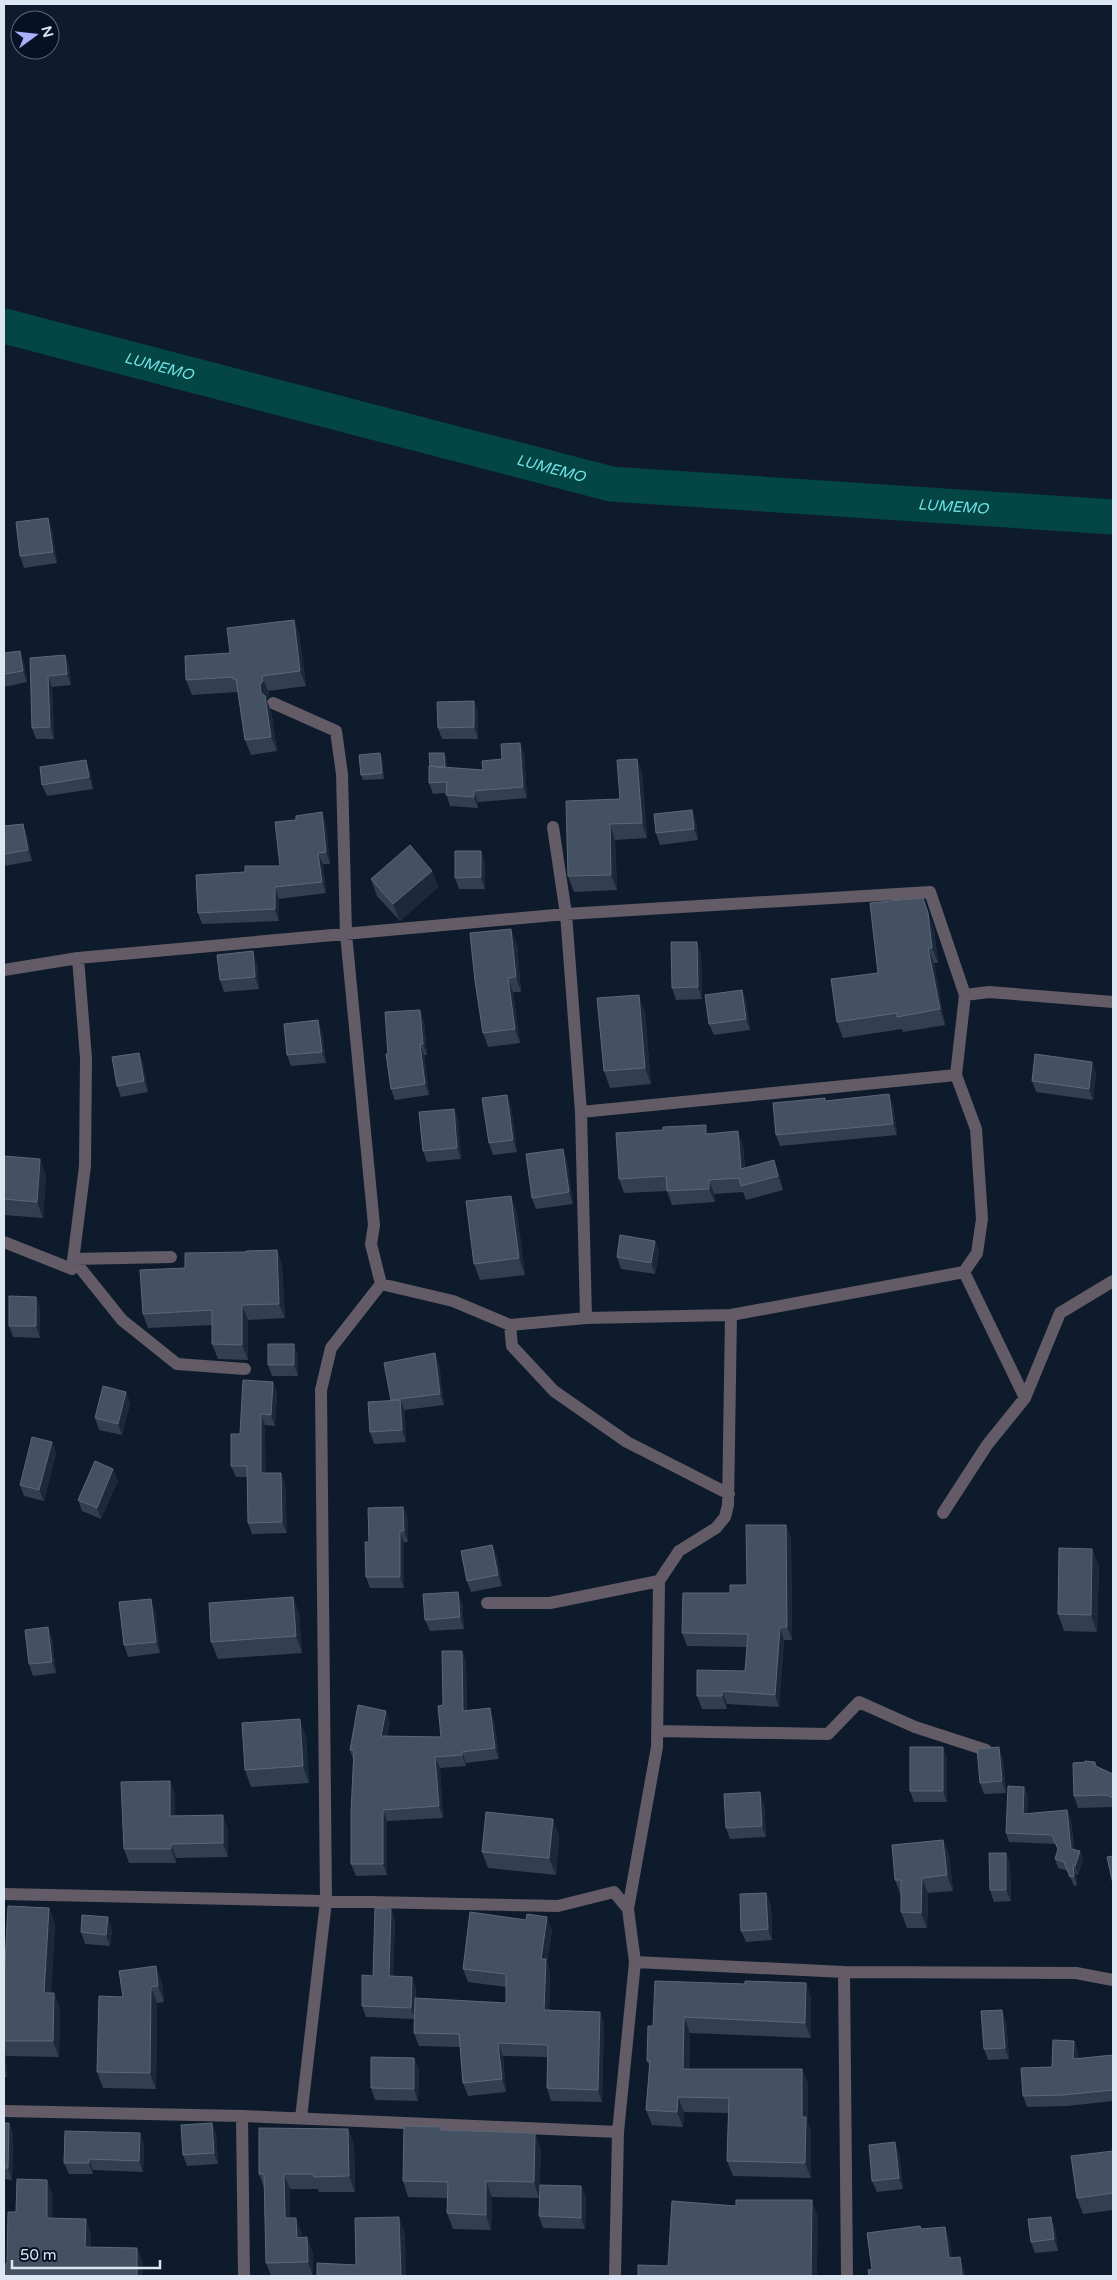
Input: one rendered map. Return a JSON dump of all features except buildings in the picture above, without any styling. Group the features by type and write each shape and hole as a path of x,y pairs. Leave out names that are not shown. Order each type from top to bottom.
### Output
{"street":[{"path":"273,703 336,731 342,774 346,934 374,1225 372,1244 381,1284"},
{"path":"553,827 566,914 582,1112 586,1318"},
{"path":"4,970 78,958 566,914 930,892 965,995 956,1075 976,1129 982,1219 977,1253 964,1272 730,1315 586,1318 510,1326 453,1301 381,1284"},
{"path":"4,1242 72,1269 85,1166 86,1058 78,958"},
{"path":"965,995 989,992 1113,1002"},
{"path":"582,1112 956,1075"},
{"path":"73,1259 171,1257"},
{"path":"73,1259 122,1320 177,1364 245,1369"},
{"path":"964,1272 1025,1398"},
{"path":"943,1513 987,1445 1025,1398 1060,1313 1113,1281"},
{"path":"301,2118 326,1900 322,1390 331,1348 381,1284"},
{"path":"615,2276 618,2132 635,1962 628,1909 657,1747 659,1581 680,1551 716,1528 725,1517 729,1494 730,1315"},
{"path":"510,1326 512,1346 554,1391 627,1442 729,1494"},
{"path":"487,1603 550,1603 659,1581"},
{"path":"657,1731 828,1734 859,1702 915,1727 986,1750"},
{"path":"4,1894 558,1906 614,1892 628,1909"},
{"path":"635,1962 844,1972 1076,1973 1113,1980"},
{"path":"844,1972 846,2276"},
{"path":"4,2111 301,2118 618,2132"},
{"path":"242,2116 244,2276"}],"waterway":[{"name":"LUMEMO","path":"4,326 611,484 1113,517"}]}
